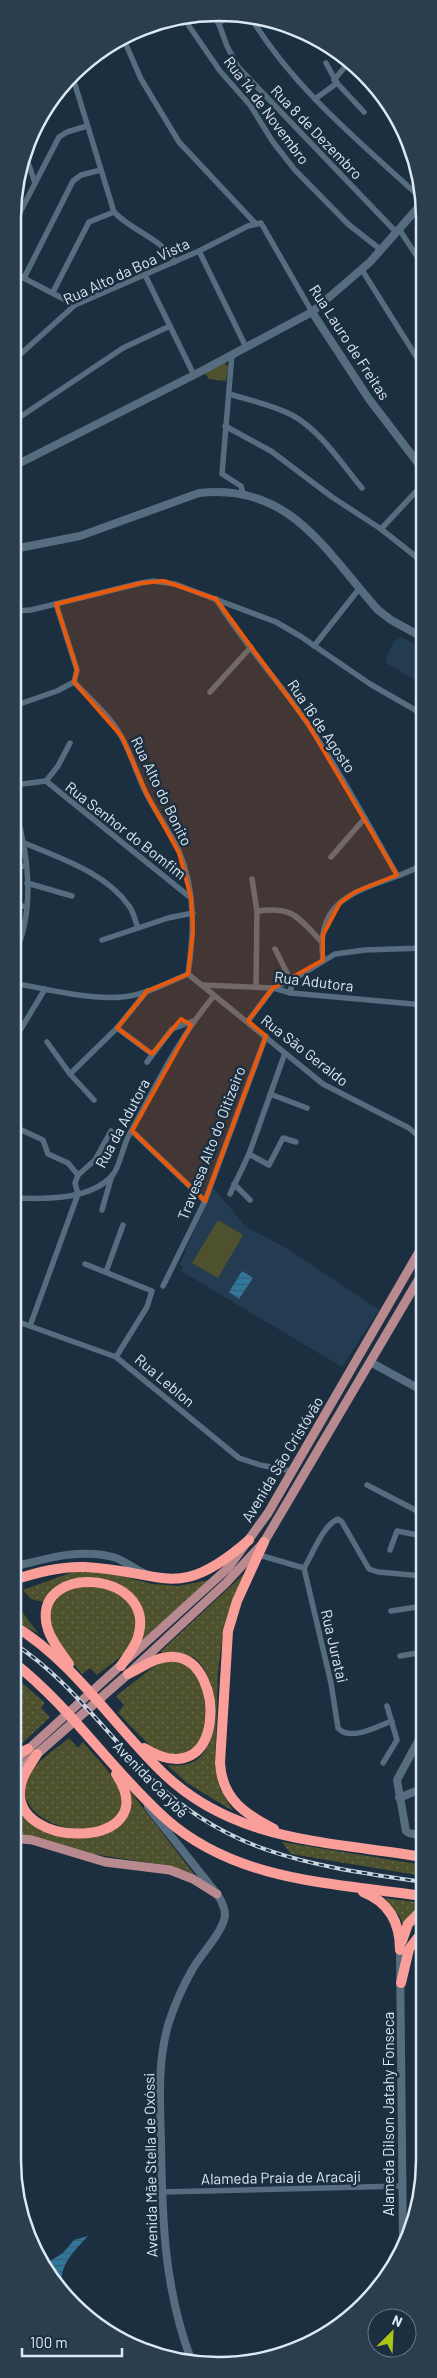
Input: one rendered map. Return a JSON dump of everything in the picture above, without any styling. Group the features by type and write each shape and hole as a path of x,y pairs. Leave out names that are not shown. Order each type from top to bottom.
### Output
{"highway":[{"path":"21,1578 49,1570 83,1567 160,1579 182,1579 204,1573 230,1556 248,1540"},
{"path":"264,1542 237,1601 228,1631 224,1667 220,1773 227,1793 243,1812 290,1838"},
{"path":"82,1684 58,1648 46,1623 49,1602 64,1586 88,1582 107,1584 124,1592 135,1605 140,1619 139,1634 121,1666"},
{"path":"21,1631 44,1648 82,1684"},
{"path":"128,1674 158,1659 182,1658 200,1670 207,1686 210,1704 204,1741 200,1749 189,1758 180,1760 162,1758 134,1742"},
{"path":"21,1668 28,1673"},
{"path":"21,1670 28,1673"},
{"name":"Avenida Carybé","path":"28,1673 67,1710 122,1774 166,1819 208,1848 244,1865 263,1871 323,1882 416,1895"},
{"name":"Avenida Carybé","path":"82,1684 172,1781 199,1802 241,1823 290,1838 416,1855"},
{"path":"21,1795 22,1804 26,1812 39,1824 57,1830 91,1833 114,1825 126,1807 123,1785 98,1746"},
{"path":"21,1783 33,1752"},
{"path":"21,1754 33,1752"},
{"path":"323,1882 359,1890 379,1898 396,1921 404,1952"},
{"path":"401,1983 408,1924 416,1916"},
{"path":"404,1952 416,1939"}],"main road":[{"path":"21,462 194,375 312,312 362,270 382,250 415,210"},
{"name":"Rua Lauro de Freitas","path":"312,312 369,399 416,461"},
{"path":"21,548 80,536 200,492 220,490 243,493 275,506 300,521 378,610 391,620 416,634"},
{"name":"Avenida São Cristóvão","path":"33,1752 54,1726 228,1568 268,1513 416,1257"},
{"name":"Avenida São Cristóvão","path":"33,1752 61,1734 113,1688 226,1583 264,1542 372,1363 416,1284"},
{"path":"372,1363 416,1388"},
{"path":"21,1565 72,1554 106,1556 160,1579"},
{"path":"416,1745 397,1780 406,1831 416,1834"},
{"path":"21,1759 33,1752"},
{"path":"21,1766 33,1752"},
{"name":"Avenida Mãe Stella de Oxóssi","path":"122,1774 216,1894 224,1909 223,1922 183,1987 164,2041 160,2097 163,2235 168,2278 176,2312 190,2354"},
{"path":"400,1798 416,1791"},
{"path":"21,1839 32,1840 105,1862 170,1870 193,1879 216,1894"},
{"name":"Alameda Dilson Jatahy Fonseca","path":"401,1983 403,2230"}],"street":[{"name":"Rua 8 de Dezembro","path":"218,21 238,67 398,231 416,255"},
{"name":"Rua 14 de Novembro","path":"188,24 220,71 250,105 278,149 348,224 382,250"},
{"path":"256,25 279,58 316,99 414,192"},
{"name":"Rua Lauro de Freitas","path":"126,45 141,79 179,142 258,223 312,312"},
{"path":"326,63 336,82 364,112"},
{"path":"316,99 336,82 346,67"},
{"path":"75,83 114,212 126,224 160,243 175,262"},
{"path":"22,209 59,137 67,132 87,126"},
{"path":"29,164 35,183"},
{"path":"24,278 74,181 82,175 101,170"},
{"path":"53,292 89,222 114,212"},
{"name":"Rua Alto da Boa Vista","path":"21,353 60,316 75,305 175,262 248,226 258,223"},
{"path":"199,251 246,347"},
{"path":"362,270 416,356"},
{"path":"145,275 194,375"},
{"path":"21,277 75,305"},
{"path":"21,417 123,348 170,326"},
{"path":"232,354 222,474 241,486 243,493"},
{"path":"229,394 280,410 301,421 331,450 362,488"},
{"path":"225,426 271,451 332,497 381,529 416,557"},
{"path":"381,529 416,492"},
{"path":"21,611 152,581 175,584 276,622 370,684 416,710"},
{"path":"314,646 359,589"},
{"name":"Rua 16 de Agosto","path":"216,599 308,724 355,798 397,875"},
{"path":"21,704 57,691 74,682 76,670 56,604"},
{"path":"210,692 251,647"},
{"name":"Rua Alto do Bonito","path":"74,682 122,737 147,795 179,853 192,898 193,931 188,974"},
{"name":"Rua Senhor do Bomfim","path":"21,784 46,781 58,766 70,743"},
{"name":"Rua Senhor do Bomfim","path":"46,781 192,898"},
{"path":"331,857 365,818"},
{"path":"21,838 27,883 27,906 24,933 21,940"},
{"path":"22,842 106,882 129,905 138,928"},
{"path":"21,866 25,866"},
{"path":"323,960 322,942 329,918 340,903 355,892 416,867"},
{"path":"252,879 257,911 256,986"},
{"path":"27,883 72,896"},
{"path":"21,906 27,906"},
{"path":"257,911 280,909 290,912 322,942"},
{"path":"102,940 193,913"},
{"path":"248,1021 273,988 291,981 323,960 344,952 416,948"},
{"path":"275,949 291,981 291,993"},
{"path":"21,984 117,997 147,991 188,974 202,985"},
{"name":"Rua Adutora","path":"202,985 256,986 291,993 416,1004"},
{"name":"Rua São Geraldo","path":"202,985 213,997 248,1021 285,1053 335,1091 409,1128 416,1134"},
{"path":"21,1030 45,989"},
{"path":"70,1074 117,1028 147,991"},
{"name":"Rua da Adutora","path":"21,1198 52,1198 78,1194 93,1188 112,1176 132,1131 193,1021 213,997"},
{"path":"147,1062 172,1029 193,1021"},
{"path":"117,1028 152,1054"},
{"name":"Travessa Alto do Oitizeiro","path":"163,1286 204,1201 266,1036"},
{"path":"47,1042 70,1074 94,1100"},
{"path":"230,1194 249,1154 285,1053"},
{"path":"270,1094 307,1108"},
{"path":"21,1130 43,1140 48,1154 68,1163 78,1175"},
{"path":"30,1326 78,1194 75,1183 78,1175 95,1160 111,1131"},
{"path":"132,1131 204,1201"},
{"path":"249,1154 269,1165 283,1138 296,1142"},
{"path":"102,1210 112,1176"},
{"path":"234,1184 250,1200"},
{"path":"106,1272 123,1225"},
{"path":"85,1264 152,1291 152,1297 116,1357"},
{"name":"Rua Leblon","path":"21,1323 116,1357 240,1458 260,1465 292,1471"},
{"path":"367,1485 416,1510"},
{"path":"259,1556 304,1568 332,1522 338,1519 342,1522 369,1569 378,1572 416,1575"},
{"path":"390,1550 397,1531 416,1535"},
{"name":"Rua Juratai","path":"304,1568 340,1730 362,1732 392,1721"},
{"path":"391,1611 416,1607"},
{"path":"400,1656 416,1653"},
{"path":"383,1763 397,1740 387,1706"},
{"name":"Alameda Praia de Aracaji","path":"162,2192 402,2186"}],"highlighted area":[{"path":"164,581 216,599 308,724 397,875 355,892 340,903 323,935 323,960 273,988 248,1021 266,1036 205,1201 132,1131 191,1025 181,1019 152,1054 117,1028 147,991 188,974 193,931 191,898 179,853 147,795 122,737 74,682 77,670 56,604 141,583"}],"shaded area":[{"path":"401,637 416,645 416,681 385,662 393,642"},
{"path":"212,1186 246,1227 286,1248 379,1310 342,1367 181,1271 183,1266 180,1264"}],"green space":[{"path":"224,362 228,367 226,381 209,379 204,372"},
{"path":"218,1220 243,1235 218,1278 192,1263"},
{"path":"73,1572 105,1572 152,1584 178,1586 209,1580 143,1639 143,1610 139,1601 125,1588 103,1580 80,1578 62,1583 43,1602 31,1599 23,1590"},
{"path":"245,1573 223,1635 218,1671 215,1767 220,1788 233,1811 187,1783 167,1765 184,1765 200,1757 207,1748 212,1735 215,1706 209,1678 202,1666 194,1658 182,1653 160,1652"},
{"path":"71,1587 102,1587 112,1590 128,1601 136,1619 134,1638 129,1647 118,1659 97,1675 90,1668 82,1674 65,1653 52,1629 50,1617 52,1606 58,1596"},
{"path":"21,1610 39,1634 21,1624"},
{"path":"167,1660 185,1663 203,1684 206,1717 203,1739 180,1758 151,1747 118,1713 124,1705 116,1696 152,1668"},
{"path":"21,1682 45,1703 41,1708 50,1717 21,1744"},
{"path":"69,1738 78,1748 83,1742 116,1781 121,1794 119,1813 107,1824 89,1829 68,1828 48,1821 33,1809 25,1793 29,1774 33,1769 42,1759"},
{"path":"130,1791 194,1874 165,1865 86,1853 21,1834 21,1812 33,1823 57,1834 84,1838 96,1837 117,1827 124,1818"},
{"path":"282,1842 416,1864 416,1875 291,1854"},
{"path":"385,1898 416,1902 416,1913 404,1927 400,1917"}],"water":[{"path":"242,1271 253,1278 239,1299 229,1292"},
{"path":"88,2236 68,2259 62,2280 50,2261 63,2253 74,2240"}],"railway":[{"path":"21,1648 50,1671 145,1772 175,1800 207,1822 240,1839 274,1852 309,1862 345,1870 416,1881"}]}
